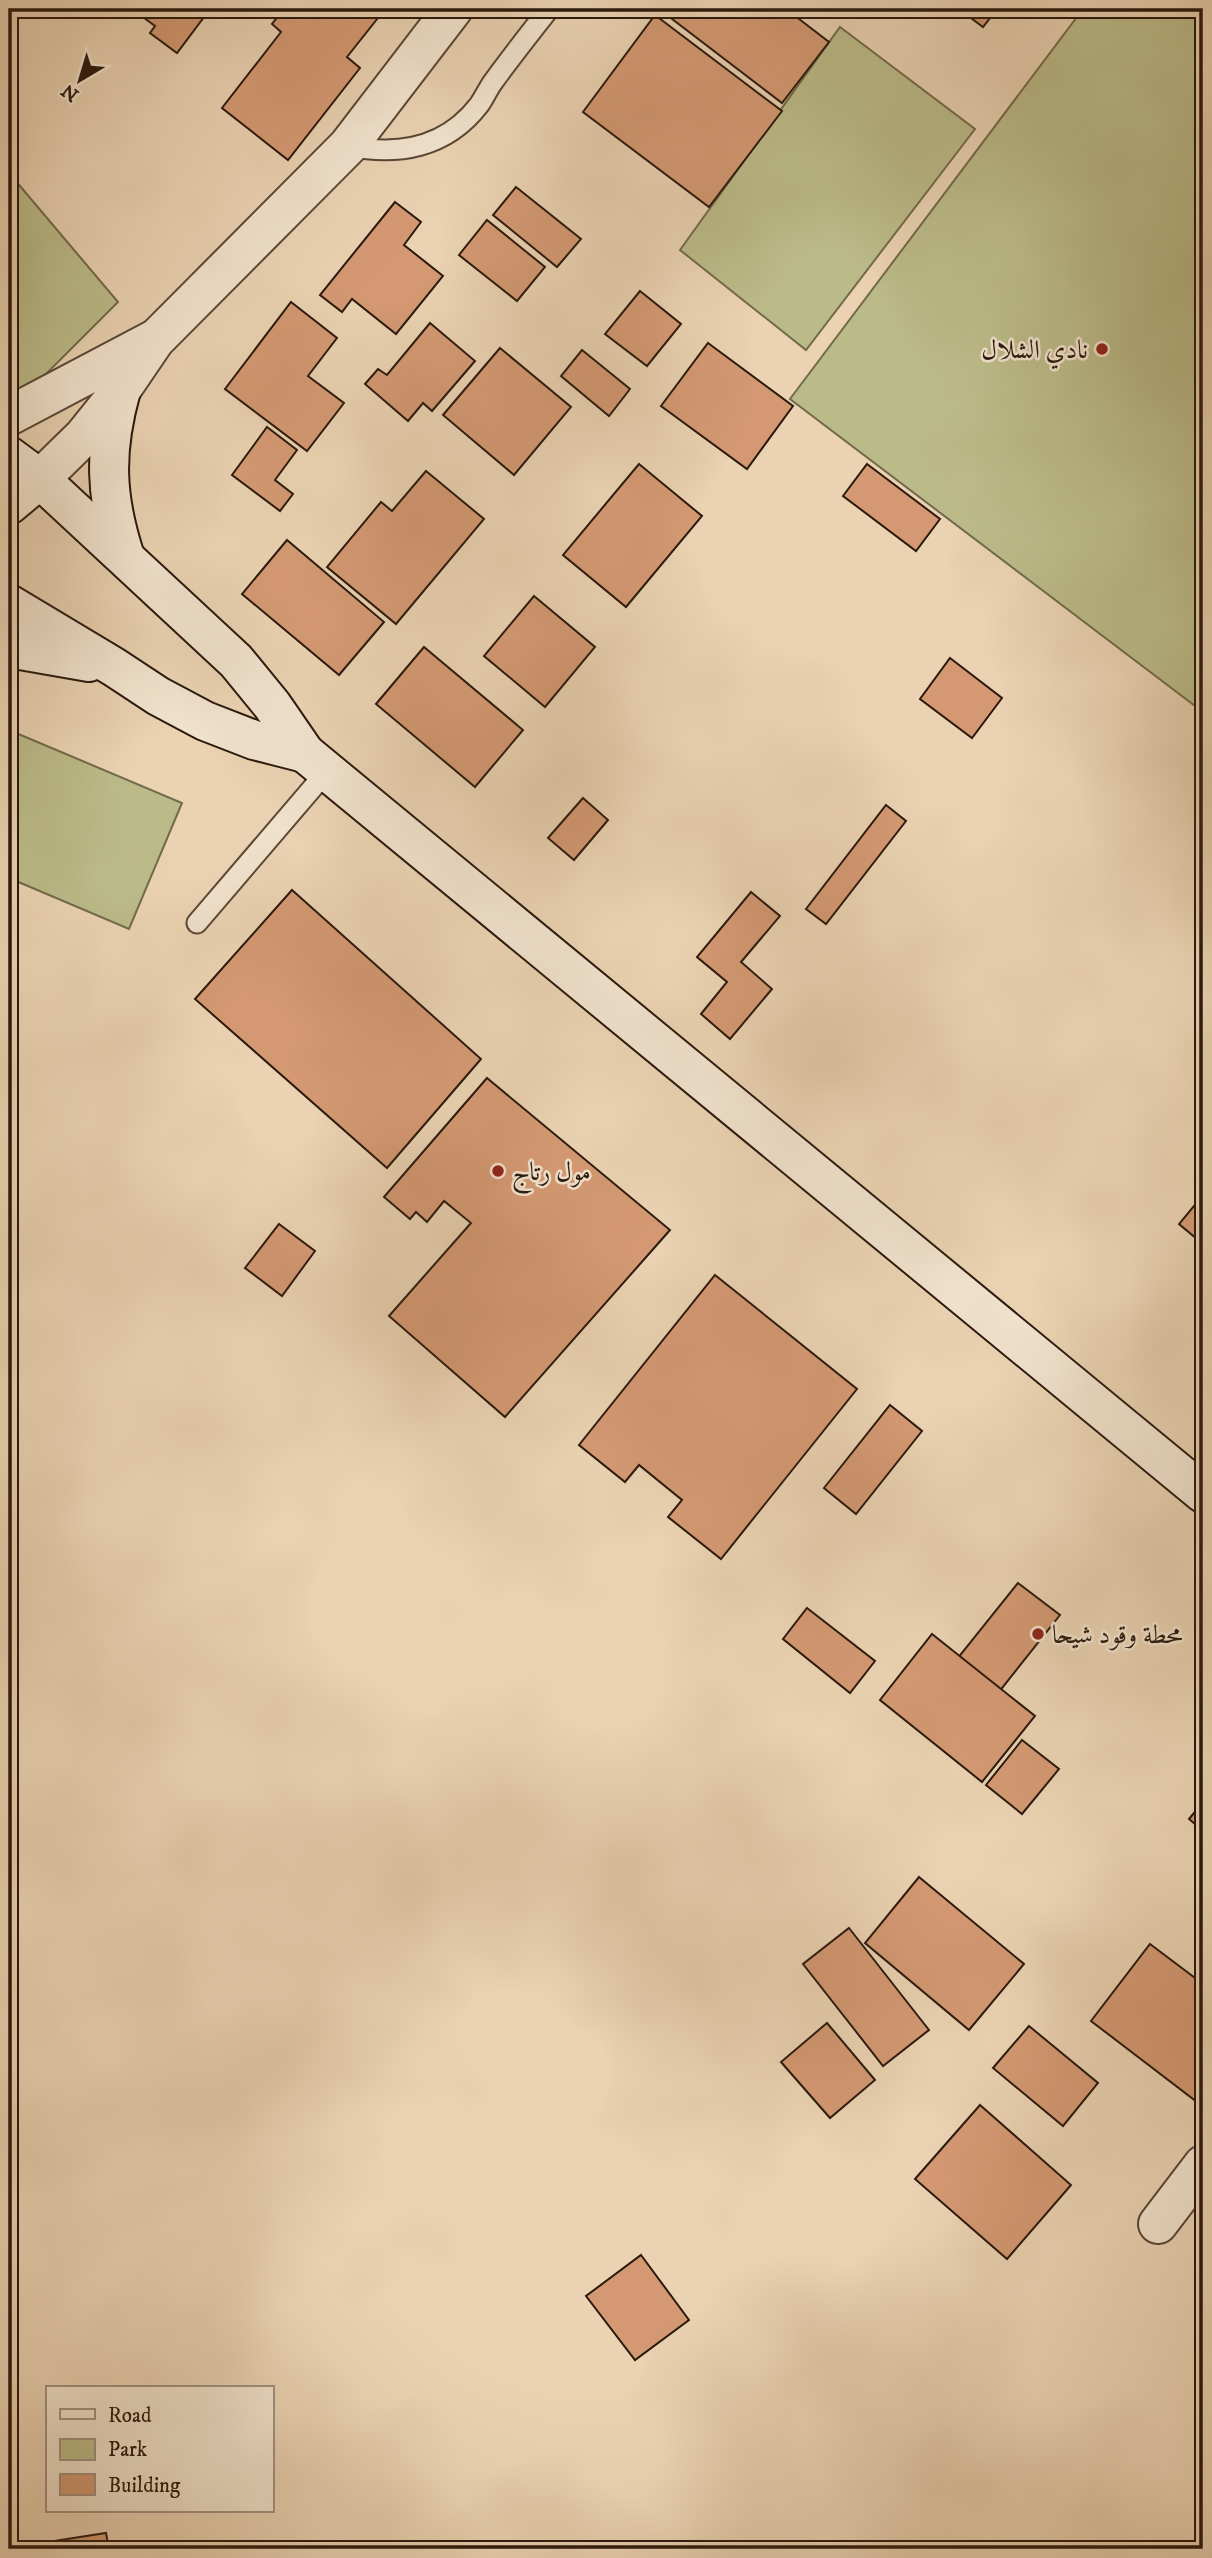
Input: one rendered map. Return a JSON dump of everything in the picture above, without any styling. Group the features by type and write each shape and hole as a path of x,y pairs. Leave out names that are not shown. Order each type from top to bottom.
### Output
{"main road":[{"path":"9,505 40,479 83,436 121,390 155,340 348,146 453,9"},
{"path":"9,416 155,340"},
{"path":"121,390 112,421 108,486 114,522 125,557"},
{"path":"9,456 40,479 236,661 316,762 1203,1493"},
{"path":"9,604 205,722 316,762"},
{"path":"9,648 114,667"},
{"path":"1158,2224 1203,2165"}],"lane":[{"path":"348,146 394,152 418,147 441,137 461,123 479,105 492,83 549,9"},
{"path":"197,923 316,762"}],"green space":[{"path":"1083,9 1203,9 1203,712 790,399"},
{"path":"840,27 975,129 806,350 680,250"},
{"path":"9,173 118,302 33,387 9,402"},
{"path":"9,730 182,803 129,929 9,878"}],"building":[{"path":"132,9 210,9 177,53 150,33 155,26"},
{"path":"284,9 385,9 347,57 360,68 288,160 222,108 281,32 272,24"},
{"path":"659,9 786,9 829,42 782,103"},
{"path":"959,9 997,9 983,27"},
{"path":"655,15 782,111 709,207 583,112"},
{"path":"516,187 581,239 557,267 493,215"},
{"path":"395,202 421,222 404,245 443,276 396,334 352,299 342,312 320,295"},
{"path":"487,220 545,267 517,301 459,255"},
{"path":"640,291 681,324 647,366 605,334"},
{"path":"291,302 337,338 308,376 344,403 307,451 225,389"},
{"path":"430,323 475,361 432,411 423,403 408,421 365,384 378,369 387,375"},
{"path":"708,343 793,406 747,469 661,406"},
{"path":"500,348 571,407 514,475 443,415"},
{"path":"582,350 630,389 609,416 561,376"},
{"path":"267,427 297,450 275,480 293,494 280,511 232,475"},
{"path":"639,464 702,516 626,607 563,555"},
{"path":"867,464 940,519 916,551 843,496"},
{"path":"426,471 484,519 396,624 327,567 381,502 392,511"},
{"path":"287,540 384,622 339,675 242,594"},
{"path":"534,596 595,647 545,707 484,656"},
{"path":"424,647 523,730 475,787 376,704"},
{"path":"950,658 1002,698 972,738 920,699"},
{"path":"583,798 608,820 574,860 548,838"},
{"path":"886,805 906,821 826,924 806,909"},
{"path":"292,890 481,1059 387,1168 195,999"},
{"path":"751,892 780,916 741,962 772,989 730,1039 701,1014 727,982 697,957"},
{"path":"487,1078 670,1230 505,1417 389,1316 471,1223 444,1201 427,1222 416,1212 410,1219 384,1197"},
{"path":"1203,1195 1203,1244 1179,1224"},
{"path":"279,1224 315,1251 282,1296 245,1268"},
{"path":"715,1275 857,1389 721,1559 668,1517 682,1500 639,1465 625,1482 579,1445"},
{"path":"890,1405 922,1431 856,1514 824,1488"},
{"path":"1018,1583 1060,1615 987,1707 945,1674"},
{"path":"807,1608 875,1661 850,1693 783,1639"},
{"path":"932,1634 1035,1716 982,1782 880,1700"},
{"path":"1022,1740 1059,1769 1022,1814 986,1785"},
{"path":"1203,1802 1203,1831 1189,1819"},
{"path":"919,1877 1024,1964 969,2030 865,1943"},
{"path":"849,1928 929,2030 883,2066 803,1964"},
{"path":"1150,1944 1203,1984 1203,2093 1197,2102 1091,2021"},
{"path":"827,2023 875,2080 830,2118 781,2062"},
{"path":"1029,2026 1098,2083 1063,2126 993,2068"},
{"path":"980,2105 1071,2185 1007,2259 915,2179"},
{"path":"641,2255 689,2320 635,2360 586,2296"},
{"path":"106,2533 109,2549 9,2549 9,2548"}],"place":[{"name":"نادي الشلال","path":"1102,349"},
{"name":"مول رتاج","path":"498,1171"},
{"name":"محطة وقود شيحا","path":"1038,1634"}]}
